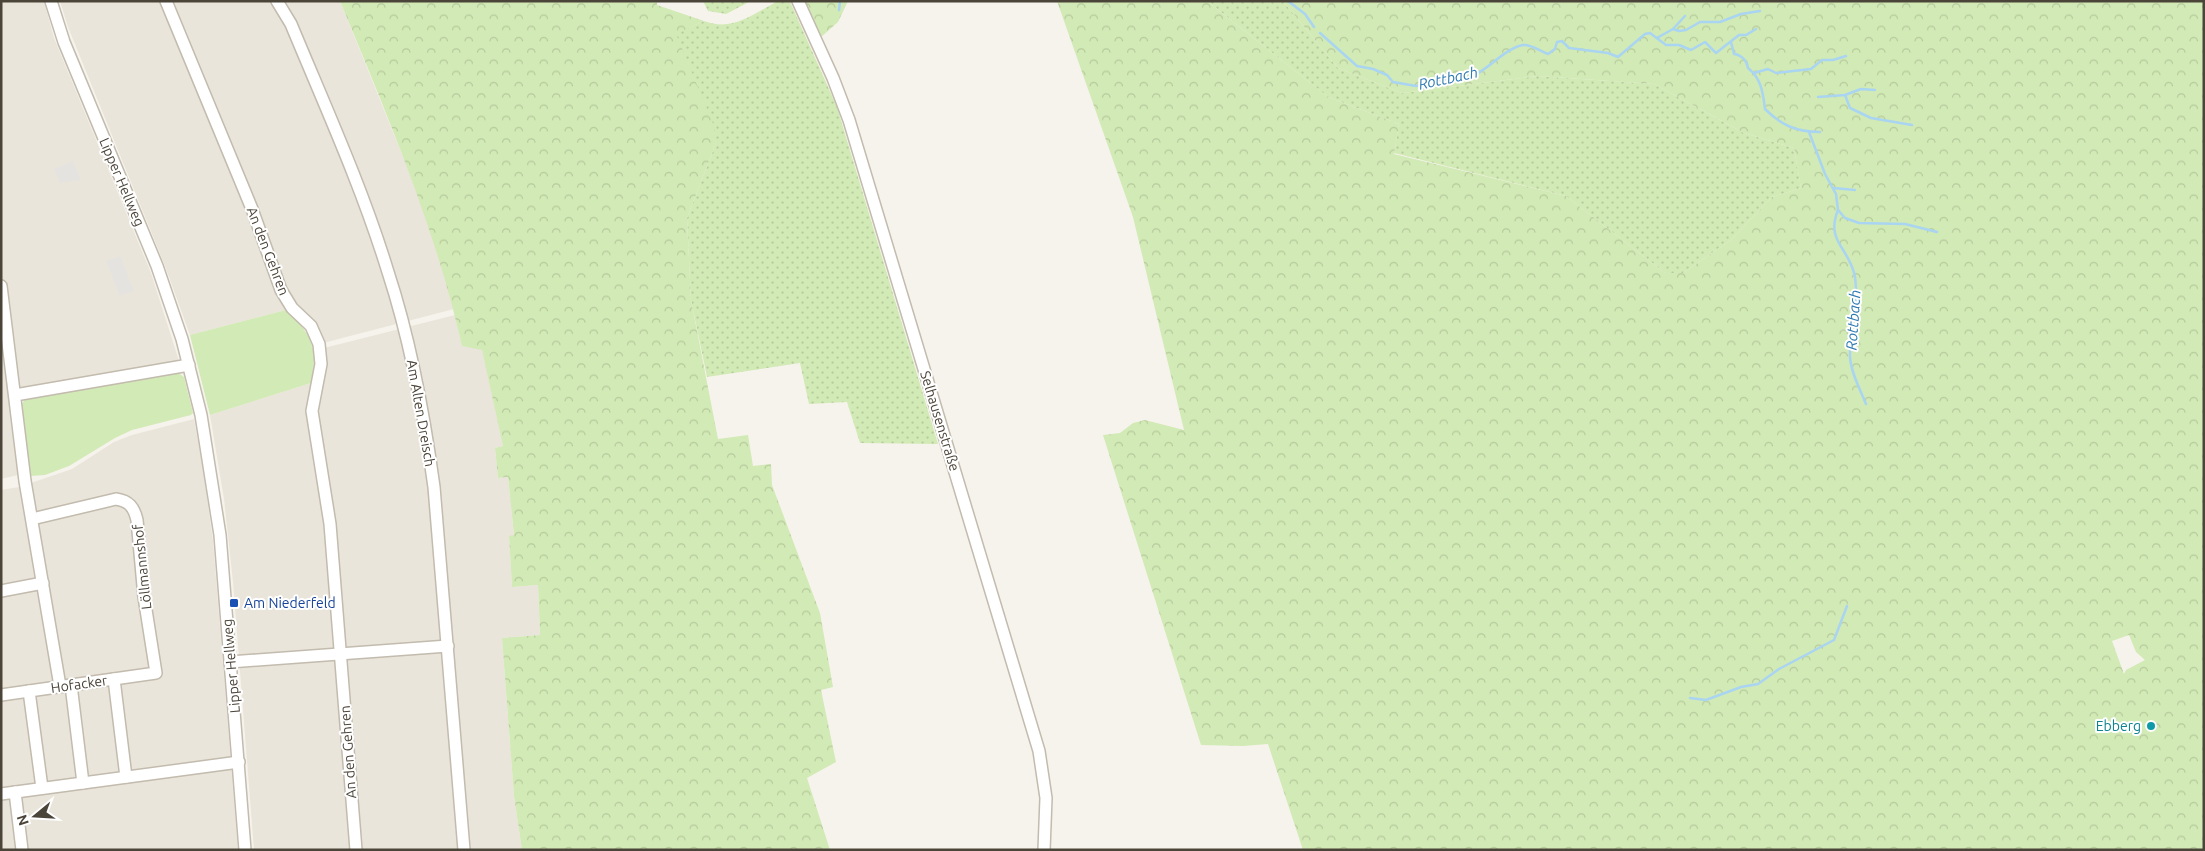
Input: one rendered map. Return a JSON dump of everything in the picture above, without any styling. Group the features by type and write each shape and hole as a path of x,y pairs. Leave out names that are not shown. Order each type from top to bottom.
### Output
{"street":[{"name":"Lipper Hellweg","path":"51,1 64,42 157,266 189,365 202,415 217,506 246,850"},
{"name":"An den Gehren","path":"166,1 252,209 281,290 292,308 311,326 319,344 321,364 312,410 329,515 356,850"},
{"name":"Am Alten Dreisch","path":"277,1 291,24 362,194 389,272 427,433 439,534 464,850"},
{"name":"Selhausenstraße","path":"798,1 833,78 849,120 1039,751 1046,798 1044,850"},
{"path":"1,286 32,519 43,584 66,686 83,783"},
{"path":"15,395 189,365"},
{"name":"Löllmannshof","path":"32,519 116,498 123,500 134,508 138,520 144,597 156,673"},
{"path":"1,591 43,584"},
{"path":"230,662 448,646"},
{"name":"Hofacker","path":"1,695 156,673"},
{"path":"114,679 126,777"},
{"path":"30,691 42,788"},
{"path":"1,794 239,762"},
{"path":"14,792 22,850"}],"shaded area":[{"path":"1,1 44,1 54,38 151,273 179,361 9,391 18,475 1,479"},
{"path":"60,1 340,1 422,204 454,309 323,343 295,303 286,310 190,335 165,266 68,27"},
{"path":"73,161 81,180 60,183 54,169"},
{"path":"120,256 134,291 120,296 106,261"},
{"path":"455,315 462,346 482,349 499,426 503,446 495,448 498,478 508,477 514,536 509,536 512,587 538,585 540,635 502,638 514,796 522,850 254,850 233,582 224,499 210,415 311,383 323,384 324,348"},
{"path":"194,419 213,541 238,850 1,850 1,490 19,487 72,469 114,442 132,435"}],"green space":[{"path":"340,1 657,1 657,5 704,21 676,34 714,126 716,143 687,218 691,300 718,439 748,435 753,466 771,464 772,485 820,613 833,687 821,690 836,762 807,778 830,850 522,850 514,796 502,638 540,635 538,585 512,587 509,536 514,535 508,477 498,478 495,448 503,446 482,350 462,346 451,301 424,214"},
{"path":"703,1 751,1 726,14 708,11"},
{"path":"778,1 790,1 837,107 938,444 860,443 847,402 809,404 800,363 707,377 691,300 687,218 716,143 675,34 704,21 714,24 734,23"},
{"path":"805,1 848,1 838,22 820,38"},
{"path":"1057,1 1207,1 1328,97 1399,124 1394,154 1566,196 1665,273 1683,273 1731,240 1772,197 1801,188 1794,148 1744,133 1654,84 1538,76 1402,93 1338,68 1283,1 2204,1 2204,850 1303,850 1268,744 1243,746 1201,745 1103,435 1120,433 1133,423 1145,420 1184,430 1133,217","holes":["2129,635 2136,652 2145,660 2126,670 2124,674 2112,641"]},
{"path":"1207,1 1283,1 1338,68 1402,93 1538,76 1654,84 1744,133 1794,148 1801,188 1772,197 1731,240 1683,273 1665,273 1566,196 1394,153 1399,124 1328,97"},
{"path":"286,310 302,326 311,342 314,360 311,383 210,415 190,335"},
{"path":"177,372 184,377 193,413 191,415 132,430 69,466 45,475 30,476 22,404 25,399"}],"waterway":[{"path":"839,10 840,1"},
{"name":"Rottbach","path":"1288,1 1305,14 1314,27"},
{"name":"Rottbach","path":"1673,29 1679,31 1686,30 1700,22 1720,22 1741,14 1760,11"},
{"name":"Rottbach","path":"1657,38 1673,29 1685,16"},
{"name":"Rottbach","path":"1320,33 1357,66 1373,69 1387,75 1393,82 1416,86 1443,81 1450,76 1470,77 1479,73 1514,48 1523,45 1548,54 1555,49 1557,42 1562,41 1569,48 1608,53 1618,57 1645,34 1650,33 1666,45 1679,45 1691,50 1705,42 1716,53 1739,35 1746,35 1756,29"},
{"name":"Rottbach","path":"1731,42 1734,54 1744,59 1748,68 1759,82 1765,109 1783,123 1796,129 1820,132"},
{"name":"Rottbach","path":"1754,73 1768,69 1776,73 1811,69 1822,60 1833,60 1846,56"},
{"name":"Rottbach","path":"1818,97 1845,95 1861,89 1875,90"},
{"name":"Rottbach","path":"1845,95 1850,108 1871,118 1912,125"},
{"name":"Rottbach","path":"1809,132 1825,174 1836,194 1838,210 1845,218 1859,223 1905,224 1937,232"},
{"name":"Rottbach","path":"1833,188 1855,190"},
{"name":"Rottbach","path":"1838,210 1834,230 1836,238 1852,267 1856,287 1850,357 1856,381 1866,404"},
{"path":"1690,698 1706,700 1741,687 1758,684 1779,669 1834,640 1847,606"}],"place":[{"name":"Am Niederfeld","path":"234,603"},
{"name":"Ebberg","path":"2151,726"}]}
